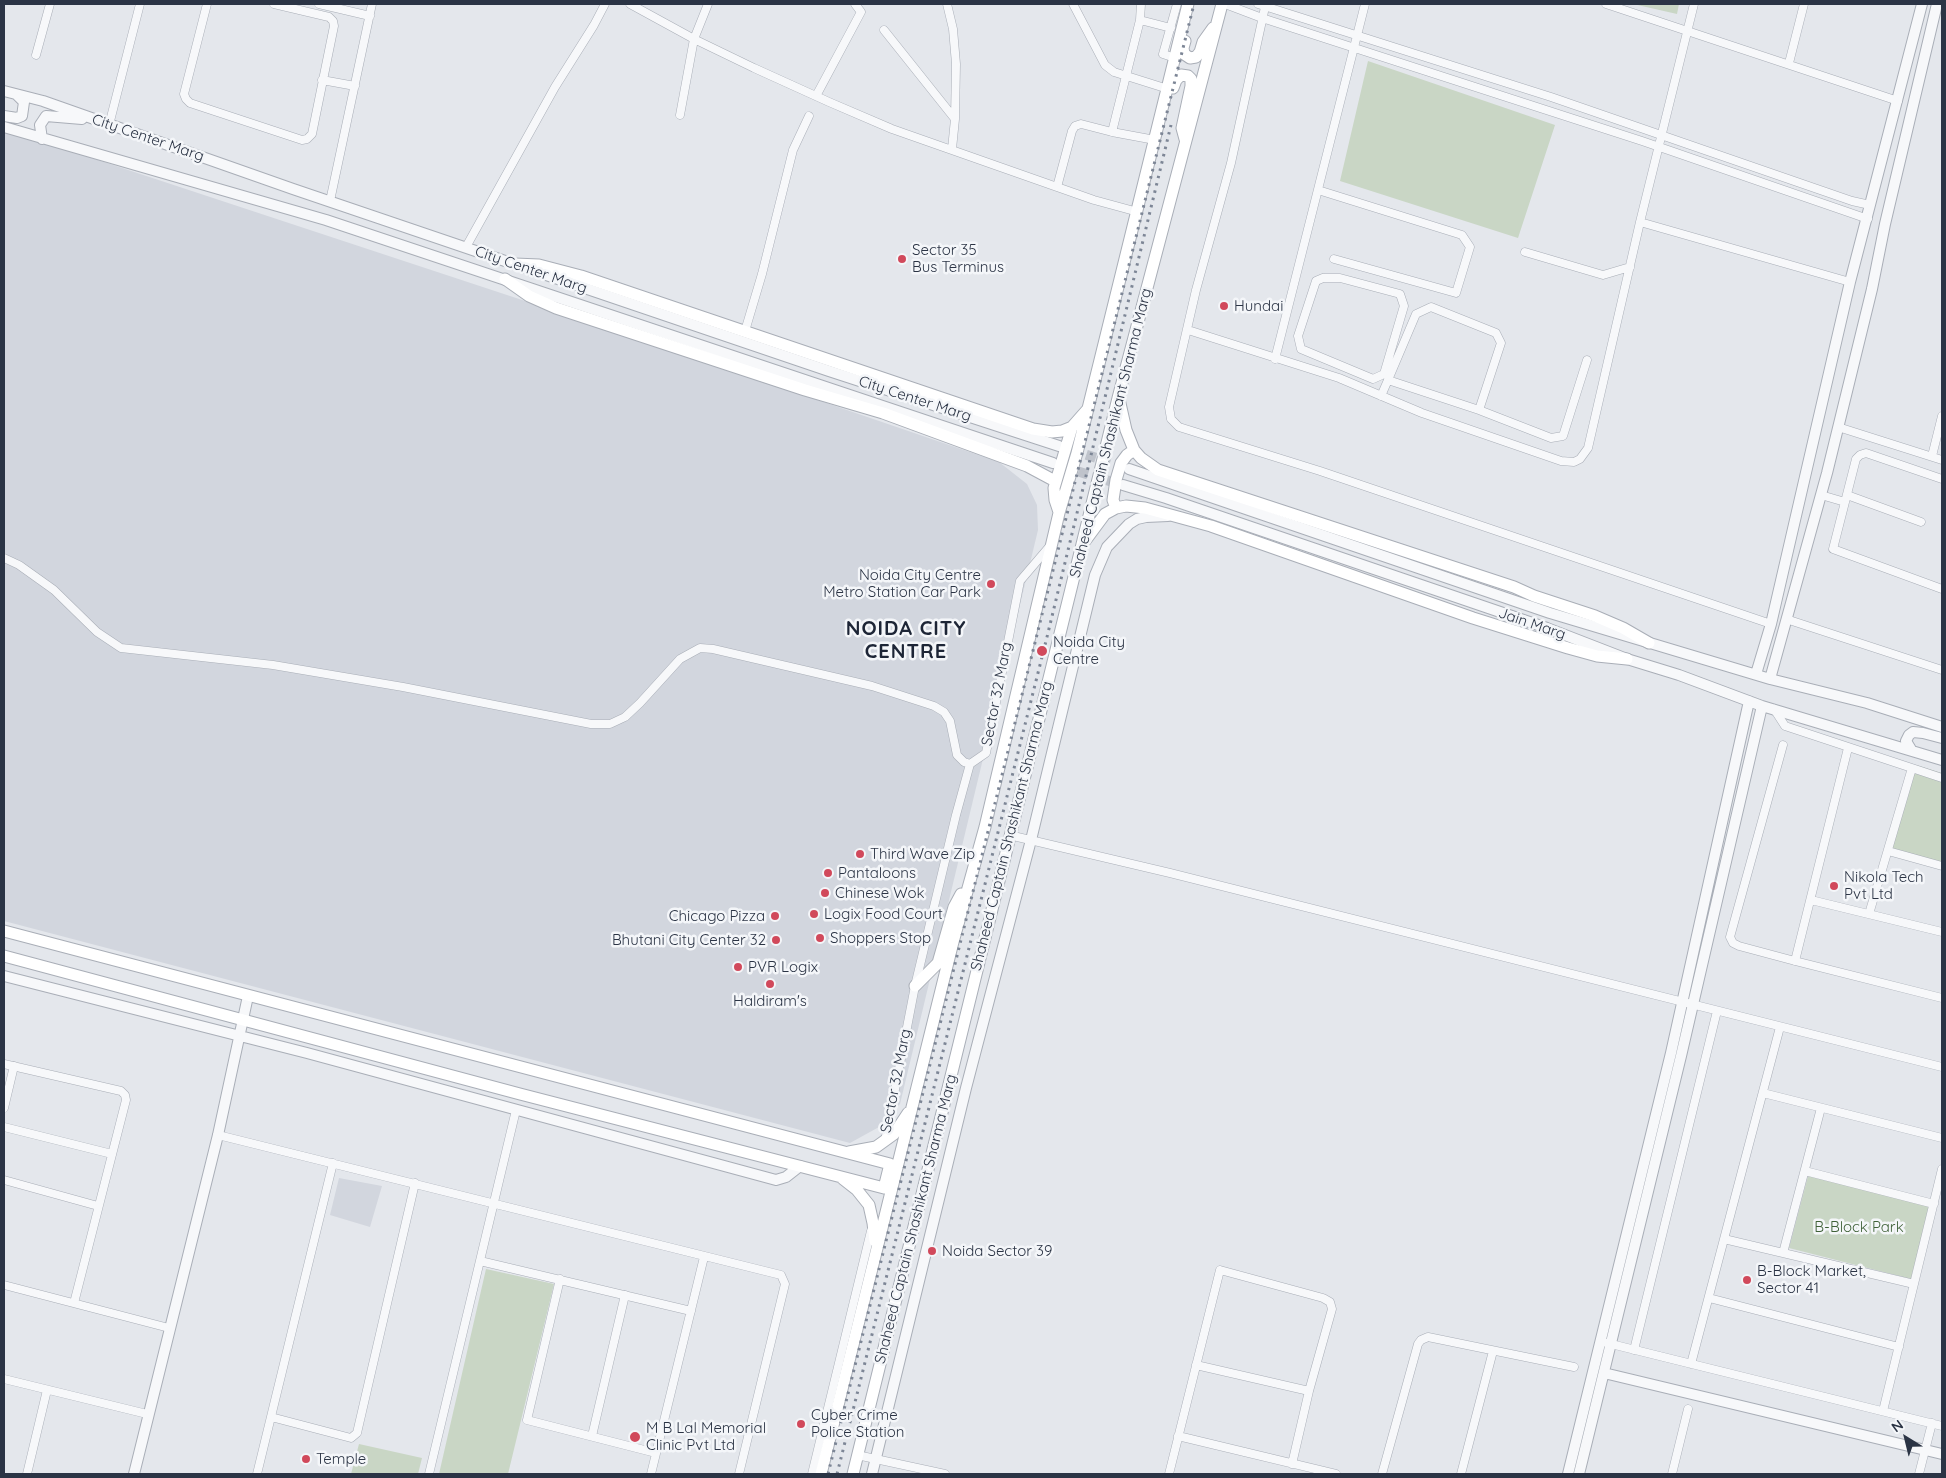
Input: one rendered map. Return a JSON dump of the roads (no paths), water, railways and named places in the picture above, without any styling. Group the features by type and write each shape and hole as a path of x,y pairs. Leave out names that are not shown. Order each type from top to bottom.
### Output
{"main road":[{"name":"Shaheed Captain Shashikant Sharma Marg","path":"821,1474 876,1250 987,817 1059,513 1088,409 1138,212 1188,4"},
{"name":"Shaheed Captain Shashikant Sharma Marg","path":"853,1474 1118,398 1223,4"},
{"path":"1185,19 1186,36 1183,51 1190,58 1199,55 1204,42 1217,24"},
{"path":"1156,136 1176,80 1181,75 1188,76 1191,79 1192,86 1182,128 1186,144"},
{"path":"515,264 539,265 581,276 1033,429 1052,432 1072,427"},
{"path":"505,279 529,296 556,308 805,390 883,413 1027,466 1055,481"},
{"path":"1118,398 1126,430 1134,450 1141,458 1158,470 1514,587 1534,596 1595,616 1623,628 1650,643"},
{"path":"1059,513 1055,500 1055,481 1072,427 1088,409"},
{"path":"1116,508 1113,500 1121,463 1134,450"},
{"path":"1082,544 1105,514 1116,508 1136,506 1211,526 1473,618 1568,648 1597,656 1627,659"},
{"path":"915,986 938,963 954,907 960,894 968,886"},
{"path":"4,932 890,1164 884,1188 520,1094 4,956"},
{"path":"845,1152 876,1147 894,1134 914,1100"},
{"path":"840,1176 857,1190 869,1205 876,1250"}],"street":[{"path":"36,55 50,4"},
{"path":"110,125 140,4"},
{"path":"207,4 184,94 190,103 302,140 312,134 334,26 333,21 329,17 274,4"},
{"path":"320,4 370,16"},
{"path":"330,201 372,4"},
{"path":"466,247 555,87 605,4"},
{"path":"630,4 694,39 892,129 1094,200 1138,212"},
{"path":"680,115 694,39 708,4"},
{"path":"816,96 861,12 855,4"},
{"path":"947,4 953,29 957,96 952,149"},
{"path":"1073,4 1105,65 1114,72 1126,77 1168,89"},
{"path":"1112,132 1140,20 1141,4"},
{"path":"1176,58 1163,54 1177,4"},
{"path":"1223,4 1659,147 1869,212 1887,215"},
{"path":"1275,359 1365,4"},
{"path":"1606,4 1898,101"},
{"path":"1188,330 1339,378 1422,413 1561,461 1574,462 1580,459 1588,448 1640,222 1694,4"},
{"path":"1789,64 1804,4"},
{"path":"1756,674 1771,624 1850,282 1922,4"},
{"path":"1770,679 1838,427 1938,4"},
{"path":"1771,624 1320,471 1179,427 1171,419 1169,407 1196,290 1231,163 1262,18 1261,5 1662,135 1856,203 1869,212"},
{"path":"1140,20 1171,28"},
{"path":"884,30 956,119"},
{"path":"322,80 355,86"},
{"name":"City Center Marg","path":"4,91 42,101 829,371 1059,446"},
{"path":"4,116 17,118 22,116 24,102 17,95"},
{"path":"42,139 40,125 46,116 93,119"},
{"path":"744,331 762,274 793,150 808,116"},
{"path":"1057,187 1075,126 1081,124 1112,132 1156,136"},
{"name":"City Center Marg","path":"4,127 326,220 1053,463"},
{"path":"1318,190 1462,235 1470,247 1456,293 1334,258"},
{"path":"1640,222 1850,282"},
{"path":"1525,252 1603,276 1630,267"},
{"path":"1340,278 1346,262"},
{"path":"1323,278 1340,278 1400,294 1404,306 1384,374 1373,379 1301,349 1298,336 1316,281 1323,278"},
{"path":"1382,396 1416,314 1431,306 1496,333 1501,343 1479,410"},
{"path":"1388,380 1479,410 1551,438 1563,436 1587,360"},
{"path":"1932,456 1942,416"},
{"path":"1838,427 1942,460"},
{"path":"1942,479 1866,453 1860,455 1856,459 1833,549 1942,589"},
{"name":"Jain Marg","path":"1129,469 1550,613 1770,679 1867,703 1942,727"},
{"name":"Jain Marg","path":"1123,486 1166,498 1547,628 1627,659 1679,675 1762,706 1942,760"},
{"path":"1821,495 1846,499 1920,522"},
{"path":"872,1474 966,1088 1031,840 1100,561 1107,547 1136,519 1171,515"},
{"name":"Sector 32 Marg","path":"885,1140 915,986 956,815 970,764 986,753 1020,581 1053,542"},
{"path":"4,558 19,565 54,590 97,632 120,648 145,652 190,654 274,665 403,687 591,724 610,724 625,717 680,659 700,648 713,649 872,686 934,706 944,712 950,721 957,755 964,762 970,764"},
{"path":"1786,619 1942,670"},
{"path":"1579,1474 1611,1344 1687,1004 1749,701"},
{"path":"1568,1474 1762,706"},
{"path":"1774,709 1785,726 1942,778"},
{"path":"1912,751 1906,741 1913,732 1942,738"},
{"path":"1783,745 1730,937 1733,943 1795,961 1942,998"},
{"path":"1795,961 1848,748"},
{"path":"1869,914 1912,768"},
{"path":"1009,835 1161,871 1942,1067"},
{"path":"1888,851 1942,866"},
{"path":"1811,900 1942,932"},
{"path":"4,976 240,1036 776,1180 786,1177 800,1166"},
{"path":"134,1474 218,1135 248,996"},
{"path":"1634,1350 1717,1011"},
{"path":"1691,1364 1780,1027"},
{"path":"4,1064 121,1091 126,1100 74,1303"},
{"path":"4,1108 14,1066"},
{"path":"1763,1093 1942,1138"},
{"path":"1783,1253 1821,1108"},
{"path":"428,1474 516,1110"},
{"path":"4,1127 112,1154"},
{"path":"218,1135 415,1182 494,1204 781,1275 786,1284 740,1474"},
{"path":"256,1474 333,1163"},
{"path":"1883,1411 1942,1169"},
{"path":"1805,1171 1934,1204"},
{"path":"4,1180 98,1206"},
{"path":"271,1417 351,1438 357,1433 415,1182"},
{"path":"812,1474 873,1222"},
{"path":"1724,1239 1914,1284"},
{"path":"651,1474 704,1257"},
{"path":"480,1261 690,1311"},
{"path":"1168,1474 1220,1270 1323,1298 1330,1302 1332,1309 1309,1391 1292,1464"},
{"path":"560,1279 527,1420 656,1452"},
{"path":"4,1285 169,1328"},
{"path":"592,1436 625,1295"},
{"path":"1709,1298 1899,1347"},
{"path":"1382,1474 1418,1344 1421,1340 1428,1337 1574,1367"},
{"path":"1600,1342 1942,1425"},
{"path":"1461,1474 1493,1351"},
{"path":"1196,1365 1309,1391"},
{"path":"1593,1371 1942,1454"},
{"path":"4,1379 148,1414"},
{"path":"27,1474 47,1390"},
{"path":"1672,1474 1688,1408"},
{"path":"1919,1474 1932,1424"},
{"path":"1178,1436 1336,1474"},
{"path":"857,1455 922,1472 945,1474"}],"tunnel":[{"path":"1072,450 1127,468"},
{"path":"1064,467 1122,485"}],"railway":[{"path":"828,1474 1194,4"},
{"path":"837,1474 1047,637 1171,125"}],"place":[{"name":"Sector 35 Bus Terminus","path":"902,259"},
{"name":"Hundai","path":"1224,306"},
{"name":"Noida City Centre Metro Station Car Park","path":"991,584"},
{"name":"Noida City Centre","path":"1042,651"},
{"name":"Third Wave Zip","path":"860,854"},
{"name":"Pantaloons","path":"828,873"},
{"name":"Nikola Tech Pvt Ltd","path":"1834,886"},
{"name":"Chinese Wok","path":"825,893"},
{"name":"Logix Food Court","path":"814,914"},
{"name":"Chicago Pizza","path":"775,916"},
{"name":"Shoppers Stop","path":"820,938"},
{"name":"Bhutani City Center 32","path":"776,940"},
{"name":"PVR Logix","path":"738,967"},
{"name":"Haldiram's","path":"770,984"},
{"name":"Noida Sector 39","path":"932,1251"},
{"name":"B-Block Market, Sector 41","path":"1747,1280"},
{"name":"Cyber Crime Police Station","path":"801,1424"},
{"name":"M B Lal Memorial Clinic Pvt Ltd","path":"635,1437"},
{"name":"Temple","path":"306,1459"}],"district":[{"name":"NOIDA CITY CENTRE","path":"906,640"}],"park label":[{"name":"B-Block Park","path":"1859,1227"}]}
